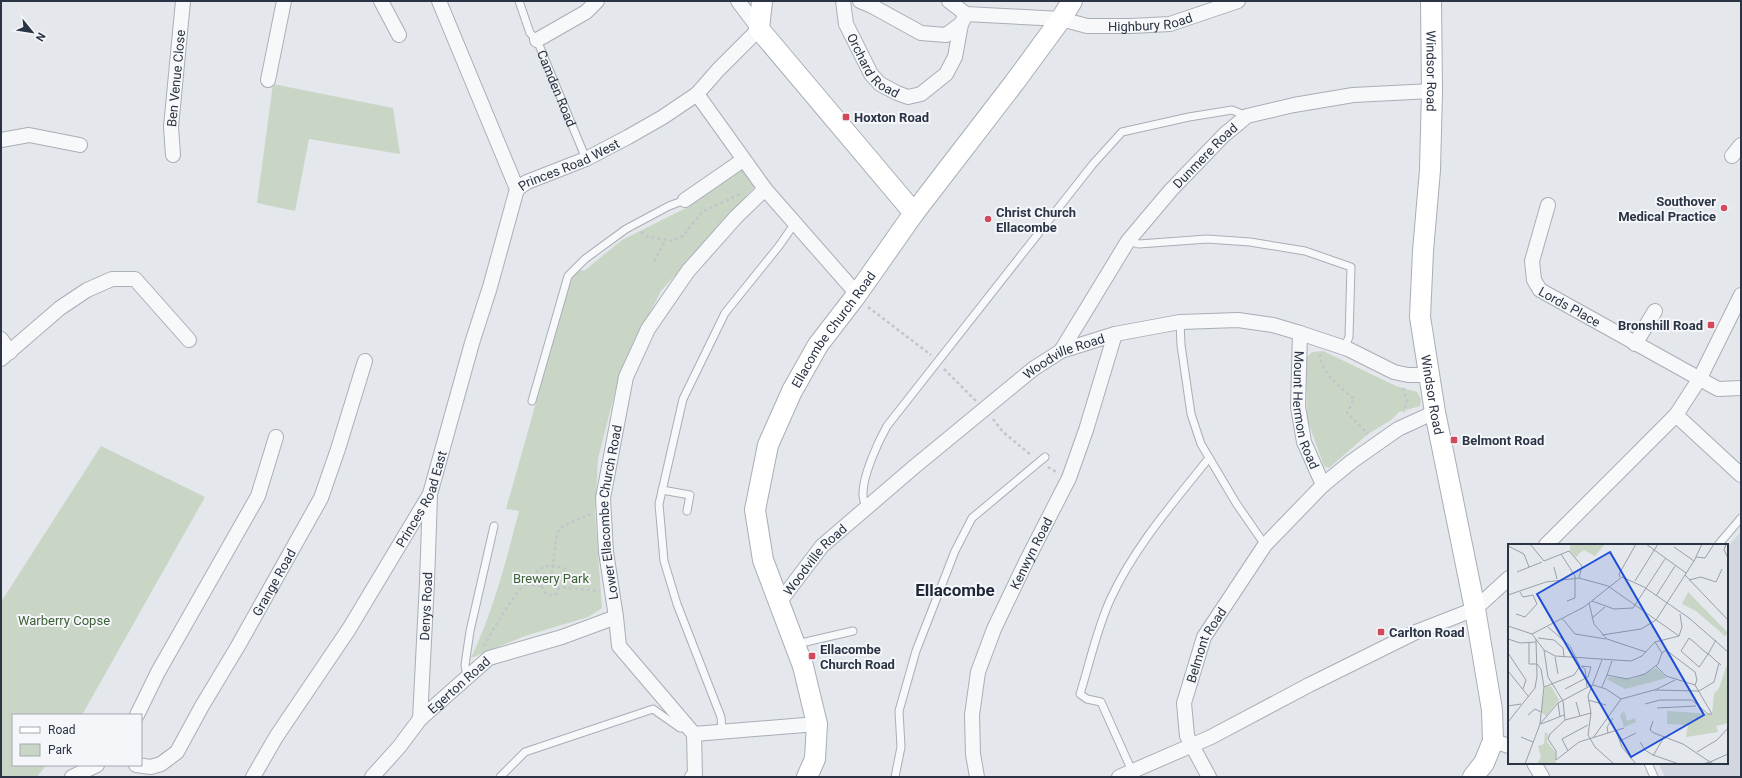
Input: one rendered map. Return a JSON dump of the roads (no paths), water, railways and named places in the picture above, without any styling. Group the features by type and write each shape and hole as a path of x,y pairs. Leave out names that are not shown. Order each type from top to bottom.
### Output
{"street":[{"name":"Ben Venue Close","path":"173,155 171,127 183,1"},
{"path":"268,80 282,1"},
{"path":"381,1 399,35"},
{"name":"Princes Road West","path":"439,1 517,189 527,182 586,159 628,137 697,94 718,70 759,29"},
{"name":"Camden Road","path":"537,40 586,12 597,1"},
{"path":"738,1 759,29 914,213"},
{"path":"759,29 762,1"},
{"name":"Orchard Road","path":"843,1 846,24 871,74 880,84 897,93 908,96 921,94 946,74 955,57 964,19"},
{"path":"860,1 921,33 946,35 964,19 949,1"},
{"name":"Ellacombe Church Road","path":"807,777 815,759 817,724 803,666 778,604 763,560 755,510 768,445 792,390 818,345 856,295 914,213 959,157 1061,19 1072,1"},
{"name":"Highbury Road","path":"964,19 1061,19 1087,26 1170,24 1238,1"},
{"name":"Windsor Road","path":"1431,1 1432,91 1430,170 1423,251 1420,317 1435,412 1475,609 1492,710 1501,744 1473,777"},
{"name":"Dunmere Road","path":"1060,351 1128,241 1171,190 1224,135 1247,116 1294,105 1353,95 1432,91"},
{"path":"697,94 743,160 764,187 856,295"},
{"path":"1,140 29,135 80,145"},
{"path":"685,200 743,160"},
{"name":"Lower Ellacombe Church Road","path":"691,731 619,646 606,552 603,498 626,377 648,329 688,271 764,187"},
{"name":"Princes Road East","path":"254,777 276,737 349,629 430,494 517,189"},
{"name":"Lords Place","path":"1548,205 1532,261 1534,280 1540,290 1718,389 1741,388"},
{"path":"1,339 5,355 60,308 87,290 112,279 135,279 189,340"},
{"path":"1547,544 1609,484 1676,415 1700,378 1741,295"},
{"path":"1635,344 1655,311"},
{"name":"Woodville Road","path":"778,604 822,546 914,467 1033,369 1060,351 1115,334 1180,322 1238,320 1273,325 1300,333 1344,348 1394,372 1408,375 1430,375"},
{"name":"Mount Hermon Road","path":"1300,333 1298,407 1304,442 1323,485"},
{"name":"Kenwyn Road","path":"977,777 973,754 972,715 978,672 994,629 1069,478 1086,430 1115,334"},
{"name":"Grange Road","path":"142,766 151,767 161,764 177,752 321,498 338,449 365,361"},
{"name":"Belmont Road","path":"1209,777 1188,736 1184,703 1204,638 1266,545 1323,485 1351,462 1403,427 1435,412"},
{"path":"1676,415 1741,475"},
{"path":"137,714 158,672 258,496 276,437"},
{"name":"Denys Road","path":"420,719 430,494"},
{"path":"1126,774 1212,737 1374,652 1416,632 1475,609 1508,579"},
{"name":"Egerton Road","path":"372,777 399,747 420,719 489,658 562,637 616,617"},
{"path":"695,777 691,731 722,731 817,724"},
{"path":"1535,764 1542,777"},
{"path":"72,777 95,766"}],"lane":[{"path":"519,1 530,33 537,40"},
{"name":"Camden Road","path":"537,40 586,159"},
{"path":"866,508 863,495 868,470 887,426 1093,164 1122,132 1189,117 1232,110 1247,116"},
{"path":"532,401 568,276 585,258 633,226 669,206 685,200"},
{"path":"722,731 721,717 677,604 664,561 659,504 683,399 725,313 779,246 795,223"},
{"path":"1128,241 1139,244 1207,239 1250,242 1305,251 1351,267 1349,337 1344,348"},
{"path":"1180,322 1181,345 1191,414 1201,444 1236,503 1266,545"},
{"path":"895,777 901,747 899,712 916,651 955,551 972,518 1040,463 1045,457"},
{"path":"1126,774 1101,702 1087,699 1080,694 1100,627 1112,597 1155,526 1209,458"},
{"path":"662,490 690,495 687,510"},
{"path":"1719,544 1741,518"},
{"path":"467,678 465,665 470,631 494,526"},
{"path":"795,645 853,631"},
{"path":"500,777 524,752 653,709 680,728 691,731"},
{"path":"1648,764 1654,777"}],"place":[{"name":"Hoxton Road","path":"846,117"},
{"name":"Southover Medical Practice","path":"1724,208"},
{"name":"Christ Church Ellacombe","path":"988,219"},
{"name":"Bronshill Road","path":"1711,325"},
{"name":"Belmont Road","path":"1454,440"},
{"name":"Carlton Road","path":"1381,632"},
{"name":"Ellacombe Church Road","path":"812,656"}],"district":[{"name":"Ellacombe","path":"955,590"}],"park label":[{"name":"Brewery Park","path":"551,578"},
{"name":"Warberry Copse","path":"64,620"}]}
